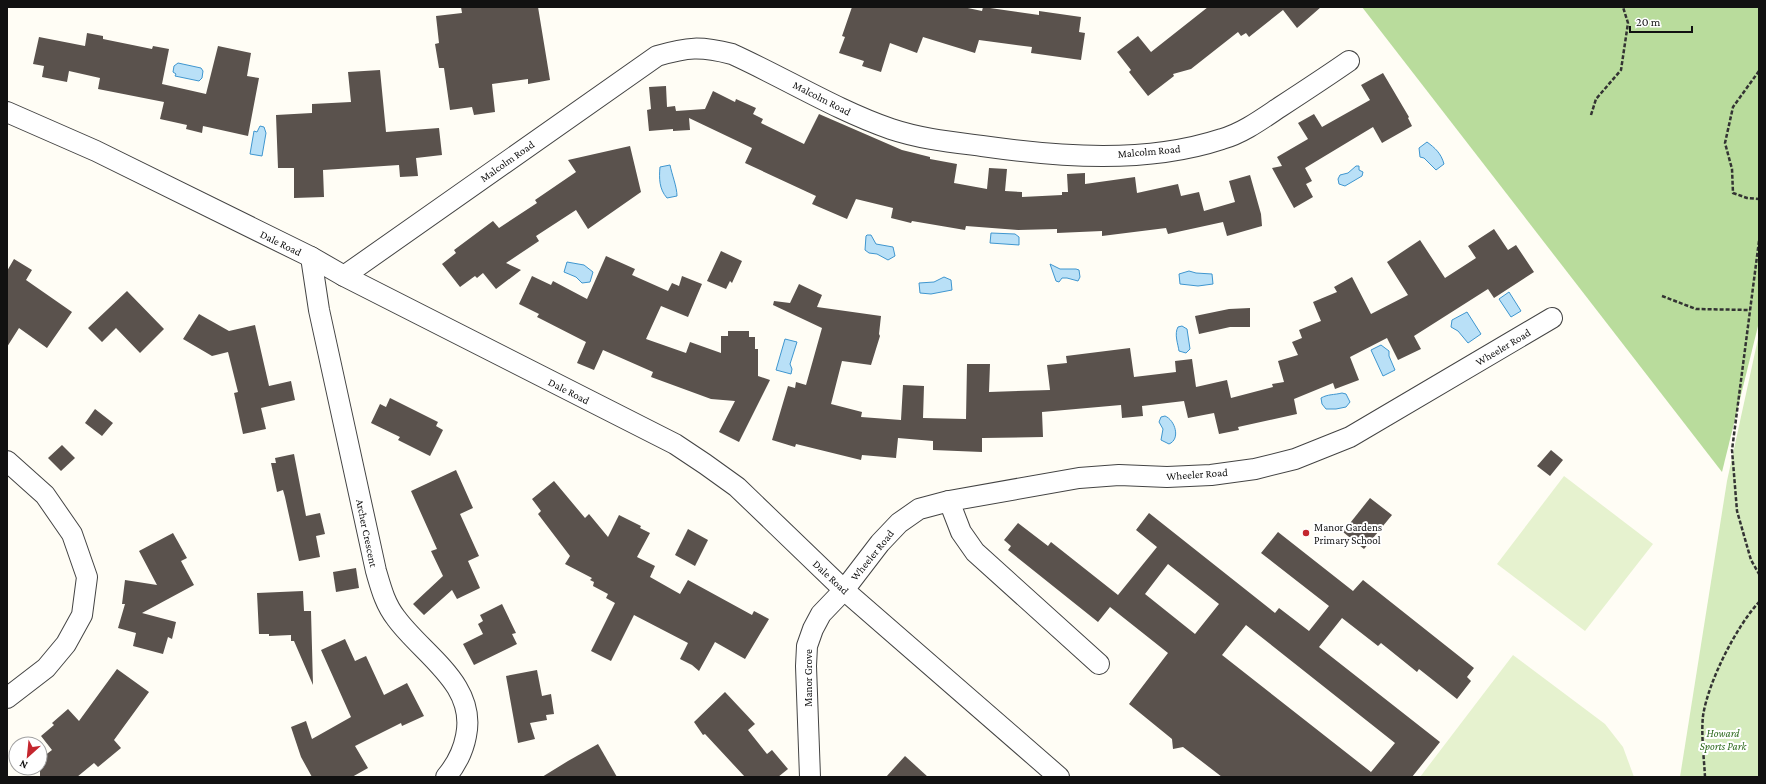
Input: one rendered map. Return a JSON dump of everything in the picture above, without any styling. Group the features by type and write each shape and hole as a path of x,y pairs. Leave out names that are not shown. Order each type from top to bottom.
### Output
{"street":[{"name":"Malcolm Road","path":"344,276 657,56 683,48 711,48 732,54 855,115 891,129 927,139 1039,154 1078,155 1131,154 1178,150 1223,139 1252,125 1349,61"},
{"name":"Dale Road","path":"7,112 96,151 311,258 675,444 737,487 844,590 1057,776"},
{"name":"Archer Crescent","path":"311,258 320,318 376,571 386,602 396,619 450,677 464,700 469,724 464,745 456,764 446,777"},
{"name":"Wheeler Road","path":"844,590 880,543 899,523 919,509 949,501 1079,478 1119,475 1168,477 1211,475 1255,469 1295,459 1350,437 1552,318"},
{"path":"7,461 45,496 72,534 87,577 82,615 66,644 46,668 7,698"},
{"path":"949,501 961,532 975,552 1099,664"},
{"name":"Manor Grove","path":"810,777 806,666 807,646 821,614 844,590"}],"path":[{"path":"1592,114 1596,99 1621,70 1628,23 1623,7"},
{"path":"1759,71 1733,107 1725,143 1732,169 1733,193 1747,198 1759,198"},
{"path":"1759,241 1732,450 1737,511 1751,560 1759,574"},
{"path":"1662,296 1696,309 1750,310"},
{"path":"1706,777 1703,717 1710,688 1726,653 1750,612 1759,602"}],"green space":[{"path":"1362,7 1759,7 1759,322 1722,472"},
{"name":"Howard Sports Park","path":"1759,334 1759,777 1680,777 1727,481"},
{"path":"1564,476 1653,544 1585,631 1497,564"},
{"path":"1513,655 1605,724 1623,747 1634,777 1420,777"}],"water":[{"path":"178,63 201,68 203,71 202,78 199,81 175,76 176,74 173,72 174,66"},
{"path":"260,126 264,127 266,133 262,156 250,154 254,131 257,132"},
{"path":"1427,142 1437,151 1444,164 1436,170 1424,158 1420,157 1419,148"},
{"path":"670,165 677,196 667,198 662,191 660,183 660,167"},
{"path":"1356,166 1359,166 1359,170 1363,172 1362,176 1345,186 1339,184 1338,179 1340,175 1348,173"},
{"path":"991,233 1015,234 1019,237 1019,245 990,243"},
{"path":"867,235 871,235 876,244 893,247 895,256 888,260 865,250"},
{"path":"567,262 584,265 593,272 590,282 582,283 576,277 564,272"},
{"path":"1050,264 1060,269 1079,270 1080,277 1078,281 1062,278 1059,282 1056,281"},
{"path":"1189,271 1212,274 1213,284 1198,286 1180,284 1179,274"},
{"path":"944,277 951,280 952,290 931,294 920,293 919,283 934,282"},
{"path":"1509,292 1521,311 1511,317 1499,299"},
{"path":"1467,312 1481,334 1468,343 1458,331 1451,327 1452,320"},
{"path":"1182,326 1187,329 1190,349 1186,353 1179,351 1176,333 1178,327"},
{"path":"785,339 797,342 790,364 792,369 791,374 776,370"},
{"path":"1381,345 1389,351 1389,356 1395,370 1383,376 1371,350"},
{"path":"1342,393 1346,394 1350,402 1346,407 1326,409 1322,404 1321,398"},
{"path":"1165,416 1172,421 1176,434 1173,442 1169,444 1161,440 1163,429 1159,422 1161,417"}],"building":[{"path":"461,7 538,7 550,80 528,84 528,79 492,84 495,112 474,115 472,107 450,110 444,68 439,68 435,44 439,43 436,16 462,13"},
{"path":"852,7 963,7 982,11 983,7 1039,15 1039,11 1081,17 1079,32 1085,33 1081,60 1031,53 1032,47 979,40 975,53 923,37 917,53 890,43 881,72 862,66 864,61 839,53 845,37 842,36"},
{"path":"1208,7 1321,7 1297,28 1283,10 1249,37 1246,33 1241,36 1238,32 1191,69 1173,74 1174,76 1148,96 1129,72 1131,70 1117,52 1138,36 1151,52"},
{"path":"87,33 103,36 103,39 152,49 153,46 169,49 162,84 206,94 218,46 251,53 247,76 259,78 248,136 203,126 202,133 186,129 187,125 160,119 164,102 98,89 100,78 69,71 67,82 42,77 44,66 33,64 39,37 85,46"},
{"path":"380,70 386,132 439,128 442,155 416,158 418,176 400,177 399,165 323,170 324,197 294,198 294,168 278,168 276,115 312,113 312,104 351,102 348,72"},
{"path":"1383,73 1409,117 1408,118 1412,126 1382,143 1373,127 1305,168 1312,181 1306,184 1313,197 1294,208 1272,168 1282,166 1277,157 1308,139 1298,123 1314,114 1322,127 1370,100 1361,85"},
{"path":"666,86 667,107 675,106 676,111 705,109 713,91 735,102 736,99 756,108 753,114 763,119 761,123 804,144 819,114 902,150 930,157 930,159 957,164 954,183 987,189 989,168 1007,169 1005,191 1022,192 1022,197 1062,195 1062,192 1068,192 1067,174 1085,173 1085,184 1135,177 1137,193 1178,184 1181,196 1199,192 1204,211 1235,202 1229,181 1250,175 1261,214 1262,226 1227,236 1223,222 1168,234 1166,228 1102,236 1102,231 1057,233 1057,229 1018,230 966,226 965,230 912,221 911,223 891,218 893,208 856,199 847,219 812,204 816,196 745,163 752,148 689,118 690,130 673,131 673,129 649,131 647,110 651,109 649,87"},
{"path":"630,146 641,192 588,229 576,210 536,236 539,241 506,263 521,270 496,289 483,273 477,278 475,276 460,287 442,264 456,253 454,250 493,221 499,228 537,203 535,200 576,172 568,160"},
{"path":"1494,229 1508,250 1516,245 1534,272 1494,298 1488,289 1414,336 1421,349 1398,360 1387,338 1350,357 1359,380 1335,389 1333,383 1294,399 1297,414 1238,427 1239,430 1219,434 1214,413 1188,418 1184,401 1142,406 1143,416 1122,418 1121,405 1042,412 1043,437 982,438 982,452 933,450 933,441 898,438 896,458 862,455 861,460 796,444 795,447 772,440 788,386 795,388 796,382 806,385 822,328 773,305 774,301 790,303 799,284 822,295 817,307 881,316 880,336 871,365 842,361 831,404 862,412 861,417 901,420 903,385 924,386 923,418 966,419 967,364 990,364 989,392 1050,390 1047,365 1067,363 1066,356 1130,348 1134,377 1176,372 1175,361 1192,359 1196,387 1227,380 1231,398 1273,387 1272,384 1284,382 1278,361 1298,355 1292,342 1302,338 1299,330 1321,321 1313,302 1337,292 1334,287 1352,277 1371,314 1408,295 1387,262 1420,240 1445,278 1476,258 1468,246"},
{"path":"721,251 742,261 732,283 730,281 726,289 707,281"},
{"path":"606,256 635,269 632,275 668,291 672,283 679,286 682,276 702,284 688,317 661,306 646,339 686,353 690,342 721,353 721,336 728,336 728,331 749,331 749,337 755,337 755,349 758,349 758,376 770,380 739,442 719,432 735,401 711,399 651,377 653,372 603,350 594,370 577,363 586,342 537,317 539,314 519,304 532,276 551,285 553,281 587,299"},
{"path":"14,259 32,270 26,280 72,312 47,348 19,328 7,347 7,271"},
{"path":"127,291 164,329 140,353 116,328 102,342 88,328"},
{"path":"1250,308 1250,327 1230,327 1199,334 1195,316 1229,309"},
{"path":"199,314 229,331 255,325 269,386 291,381 295,400 261,408 266,429 243,434 234,393 238,392 228,352 212,356 183,339"},
{"path":"390,398 438,422 436,426 443,430 430,456 398,440 400,437 371,423 380,404 386,407"},
{"path":"95,409 113,423 102,436 85,423"},
{"path":"62,445 75,458 61,471 48,458"},
{"path":"1551,450 1563,460 1550,476 1537,466"},
{"path":"294,454 306,516 320,513 325,534 316,536 320,557 299,561 283,490 277,492 271,463 276,463 275,458"},
{"path":"456,470 473,508 460,514 479,556 468,561 480,588 457,599 452,590 424,615 413,604 443,576 431,551 437,549 411,491"},
{"path":"554,481 585,518 589,514 608,537 619,515 641,526 640,528 650,533 637,557 655,566 650,577 680,594 688,580 752,615 754,611 769,619 745,659 715,642 699,671 692,665 680,659 688,643 634,615 611,661 591,651 615,603 606,598 608,594 593,586 594,582 590,580 592,578 565,564 570,556 538,514 541,511 532,499"},
{"path":"1370,498 1392,515 1364,549 1343,532"},
{"path":"1149,513 1275,613 1279,608 1309,631 1329,606 1261,553 1278,532 1353,591 1363,580 1474,668 1467,677 1471,681 1457,699 1419,669 1417,672 1381,643 1378,646 1342,618 1319,647 1440,742 1412,777 1222,777 1183,747 1173,749 1172,739 1129,704 1168,653 1110,607 1098,622 1008,550 1011,546 1004,540 1018,523 1048,546 1051,542 1118,595 1157,547 1136,530","holes":["1168,564 1219,604 1195,634 1145,594","1246,625 1395,743 1371,772 1222,655"]},
{"path":"688,529 708,540 695,566 675,555"},
{"path":"173,533 187,558 181,561 194,585 142,613 176,622 172,639 168,637 163,654 133,646 136,633 118,628 125,604 122,604 125,580 157,585 139,551"},
{"path":"356,568 359,588 336,592 333,572"},
{"path":"303,591 304,611 311,611 313,685 294,641 291,641 291,635 269,636 269,634 259,634 257,593"},
{"path":"502,604 516,633 512,634 517,644 474,665 463,644 483,634 478,624 483,621 480,615"},
{"path":"345,639 355,661 366,656 384,695 407,683 424,716 402,726 401,723 355,746 368,768 352,777 312,777 301,757 291,727 306,721 312,739 351,717 321,650"},
{"path":"117,669 149,692 114,740 121,748 98,767 94,763 77,777 40,777 48,776 48,753 52,750 48,745 48,736 41,736 54,725 52,723 68,709 79,721"},
{"path":"537,670 542,696 551,694 554,714 546,715 547,720 530,723 535,739 518,743 506,676"},
{"path":"725,692 755,724 748,730 767,754 772,750 788,769 778,777 745,777 705,734 703,735 694,722"},
{"path":"598,744 617,777 542,777 568,761"},
{"path":"905,756 928,777 886,777"}],"place":[{"name":"Manor Gardens Primary School","path":"1306,533"}]}
